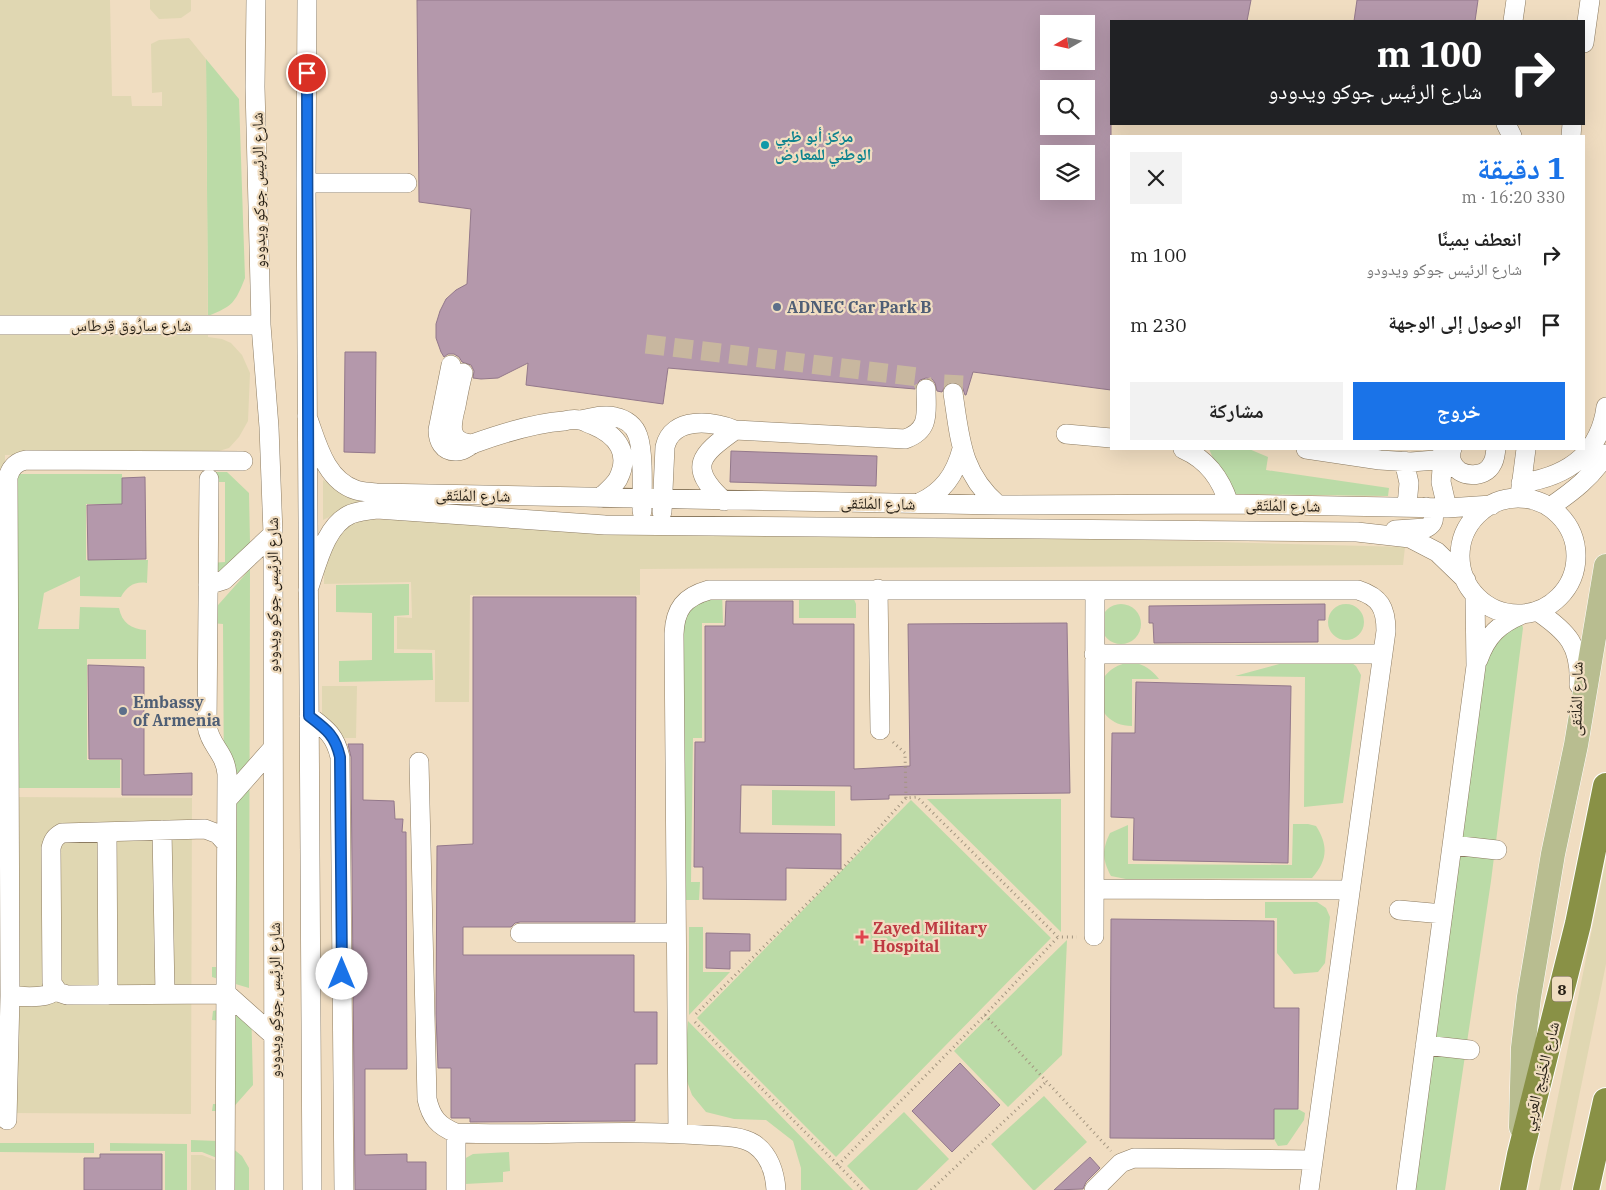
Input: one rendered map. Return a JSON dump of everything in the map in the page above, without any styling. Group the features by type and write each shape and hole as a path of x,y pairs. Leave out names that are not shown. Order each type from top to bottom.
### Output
{"highway":[{"name":"شارع الخَلِيج العَربِي","path":"1513,1190 1520,1155 1578,924 1606,786"},
{"path":"1586,1190 1606,1100"}],"main road":[{"path":"1520,1155 1524,1048 1529,997 1554,854 1576,745 1606,566"}],"street":[{"name":"شارع الرئيس جوكو ويدودو","path":"256,0 255,86 261,325 269,428 273,534 274,1190"},
{"path":"307,0 306,183 312,1190"},
{"path":"1513,20 1516,0"},
{"path":"1585,36 1590,0"},
{"path":"306,183 407,183"},
{"name":"شارع سارُوق قِرطاس","path":"0,325 261,325"},
{"path":"457,369 452,429 457,440 462,443 474,444 545,423 615,416 633,426 638,436 640,449 642,526"},
{"path":"662,526 665,447 667,438 679,427 687,424 720,424 735,430 905,438 915,435 922,428 925,421 926,390"},
{"path":"953,393 965,460 975,480 998,505"},
{"path":"1476,666 1470,588 1461,565 1461,548 1466,533 1474,519 1492,505 1520,490 1564,471 1576,463 1601,429 1606,407"},
{"name":"شارع المُلتَقى","path":"307,416 329,470 347,487 357,491 405,494 998,505 1229,504 1447,508 1492,505"},
{"path":"579,420 608,432 621,449 622,460 618,479 600,498"},
{"path":"724,500 709,486 703,476 702,462 708,450 735,430"},
{"path":"1066,434 1110,438"},
{"path":"919,504 930,498 948,482 954,472 962,449"},
{"path":"1313,450 1380,460 1404,461 1427,461 1449,452"},
{"path":"1449,452 1455,468 1474,475 1488,470 1493,464 1496,450"},
{"path":"1520,490 1526,450"},
{"path":"1191,451 1205,462 1214,473 1222,485 1229,504"},
{"path":"1447,508 1441,482 1449,452"},
{"path":"1550,507 1593,474 1606,454"},
{"path":"7,1120 10,996 8,477 10,471 20,461 26,460 243,461"},
{"path":"1357,532 1426,528 1430,526 1434,519 1432,511 1417,506 1404,461"},
{"path":"209,479 207,726 210,739 224,758 227,800 225,1190"},
{"path":"1406,1190 1476,666 1482,649 1492,634 1505,622 1553,603 1566,589 1574,572 1576,554 1572,536 1563,520 1550,507 1520,490"},
{"name":"شارع المُلتَقى","path":"308,590 330,532 338,522 349,515 377,509 642,526 1357,532 1410,538 1437,552 1470,588"},
{"path":"208,585 224,580 273,534"},
{"path":"1470,588 1489,606 1505,613 1530,613"},
{"path":"878,589 880,730"},
{"path":"678,1133 674,622 679,609 687,600 709,590 1358,590 1368,593 1376,599 1383,608 1386,618 1310,1190"},
{"path":"1094,936 1095,590"},
{"name":"شارع المُلْتَقى","path":"1530,613 1563,630 1571,639 1576,650 1579,663 1576,745"},
{"path":"1094,654 1382,654"},
{"path":"309,716 332,735 337,744 340,757 344,1190"},
{"path":"227,800 272,749"},
{"path":"419,762 427,1099 430,1112 436,1122 445,1129 456,1133 678,1133 725,1136 753,1143 764,1153 771,1165 776,1180 776,1190"},
{"path":"226,844 218,834 205,829 62,833 56,837 52,842 51,978 56,990 67,995 227,994 274,1036"},
{"path":"162,830 165,994"},
{"path":"108,832 108,995"},
{"path":"1452,846 1497,850"},
{"path":"1094,889 1350,890"},
{"path":"1399,910 1443,914"},
{"path":"520,933 676,933"},
{"path":"10,996 46,995 56,990"},
{"path":"1425,1045 1470,1050"},
{"path":"456,1133 456,1190"},
{"path":"1094,1190 1122,1163 1134,1158 1313,1160"}],"path":[{"path":"880,730 905,754 906,798"},
{"path":"838,1165 985,1015 1058,937 916,797 906,798 842,869 692,1018 838,1165 863,1190"},
{"path":"985,1015 1122,1163"},
{"path":"931,1190 1047,1081"}],"green space":[{"path":"206,59 239,99 245,278 239,293 232,303 208,316"},
{"path":"1209,450 1251,450 1268,457 1266,470 1389,488 1388,496 1236,494 1218,469"},
{"path":"211,472 227,472 249,493 250,543 225,571 210,571 211,563 225,562 225,482 211,482"},
{"path":"16,474 122,474 122,504 86,504 86,560 148,560 147,583 132,585 121,597 80,596 80,576 44,593 38,629 79,629 80,607 119,608 122,618 128,624 132,627 146,630 146,659 87,659 87,760 120,760 120,788 17,788"},
{"path":"250,569 249,988 212,977 212,967 225,967 223,624 211,623 211,613"},
{"path":"409,584 409,615 394,616 394,653 432,653 433,680 339,682 339,661 372,660 372,613 336,612 336,585"},
{"path":"722,591 723,623 702,623 702,738 693,738 691,882 700,882 699,900 681,900 684,611"},
{"path":"799,594 853,597 856,604 856,618 799,618"},
{"path":"1125,604 1132,607 1138,613 1141,624 1140,632 1132,641 1125,644 1117,644 1110,641 1102,632 1101,620 1104,613 1113,605"},
{"path":"1346,604 1353,605 1359,609 1363,615 1363,629 1359,635 1353,639 1346,640 1339,639 1333,635 1329,629 1328,622 1329,615 1333,609 1339,605"},
{"path":"1522,624 1491,881 1445,1190 1411,1190 1483,657 1498,625"},
{"path":"1294,660 1349,661 1356,666 1361,675 1343,803 1304,807 1305,677 1235,676"},
{"path":"1133,662 1148,668 1159,679 1132,679 1132,726 1118,723 1107,717 1101,707 1099,696 1101,684 1107,674 1118,666"},
{"path":"772,790 835,791 835,826 772,825"},
{"path":"927,799 1061,799 1061,932"},
{"path":"911,800 1051,938 836,1157 697,1018"},
{"path":"1293,824 1316,826 1323,840 1325,853 1321,866 1312,878 1126,879 1111,876 1104,854 1110,833 1128,825 1128,864 1292,865"},
{"path":"1265,902 1317,902 1326,908 1330,917 1325,963 1318,972 1294,974 1277,953 1277,918 1265,918"},
{"path":"689,927 703,927 703,972 730,972 689,1015"},
{"path":"1067,940 1062,1055 1008,1107 954,1051"},
{"path":"251,1002 253,1085 230,1111 212,1111 213,1104 225,1104 225,1021 212,1020 213,1011"},
{"path":"688,1021 853,1190 801,1190 801,1168 793,1141 766,1120 734,1119 706,1112 692,1095 684,1073"},
{"path":"1044,1096 1087,1142 1033,1190 991,1144"},
{"path":"1274,1109 1298,1109 1305,1113 1304,1120 1287,1145 1278,1146 1274,1139"},
{"path":"904,1112 949,1159 917,1190 870,1190 847,1166"},
{"path":"191,1140 218,1141 231,1147 242,1156 249,1168 249,1190 218,1190 217,1158 202,1152 191,1152"},
{"path":"0,1143 94,1143 94,1153 0,1152"},
{"path":"110,1143 187,1144 187,1190 165,1190 165,1151 110,1151"},
{"path":"509,1152 510,1171 503,1172 503,1182 465,1184 464,1159 473,1154"}],"sand":[{"path":"0,0 110,0 112,96 131,96 132,106 162,106 162,92 152,93 151,44 159,40 189,38 206,59 208,337 222,339 231,343 242,355 250,373 248,421 239,437 229,448 209,454 5,455 5,468 0,468"},
{"path":"150,0 191,0 191,11 181,18 159,19 150,9"},
{"path":"323,480 360,502 323,520"},
{"path":"356,519 1405,547 1403,565 640,569 640,595 470,595 469,702 435,702 435,650 397,649 397,617 412,618 411,582 324,584 324,544"},
{"path":"322,686 357,686 356,738 337,738 322,719"},
{"path":"11,797 192,798 191,1114 10,1113"},
{"path":"1606,860 1606,964 1560,1190 1539,1190"},
{"path":"191,1155 202,1155 215,1160 215,1190 191,1190"}],"building":[{"name":"مركز أبو ظبي الوطني للمعارض","path":"417,0 1251,0 1247,20 1110,20 1110,390 973,372 965,395 962,386 957,382 946,384 942,392 937,391 932,379 926,378 920,380 915,389 668,368 663,404 526,385 528,363 498,378 473,378 474,371 471,365 462,362 454,354 448,354 444,357 436,338 436,324 446,299 456,290 467,284 471,209 419,202"},
{"path":"1357,0 1478,0 1475,20 1354,20"},
{"path":"345,352 376,352 375,453 344,452"},
{"path":"731,451 877,456 876,486 730,482"},
{"path":"145,477 146,559 88,560 87,505 122,504 122,478"},
{"path":"473,597 636,597 635,922 520,922 515,923 511,927 463,927 463,955 634,955 634,1012 657,1012 657,1064 635,1064 635,1121 470,1122 470,1118 451,1118 451,1068 438,1068 436,1014 437,846 473,844"},
{"path":"726,601 793,601 793,624 854,624 854,769 910,766 908,624 1067,623 1070,793 889,795 889,799 851,800 851,786 741,785 740,833 841,834 841,869 786,868 786,900 703,899 703,867 694,867 695,742 705,742 705,626 725,626"},
{"path":"1325,604 1325,620 1318,620 1318,642 1154,643 1153,623 1149,623 1149,606"},
{"path":"88,665 144,667 144,775 192,773 192,795 122,795 122,759 89,759"},
{"path":"1136,682 1291,686 1288,863 1133,860 1134,818 1111,817 1112,733 1135,733"},
{"path":"348,744 363,744 363,800 394,801 395,819 403,819 402,832 406,832 407,1069 365,1069 365,1155 407,1154 407,1162 426,1162 426,1190 355,1190 351,757"},
{"path":"1111,919 1274,921 1274,1008 1299,1008 1298,1109 1274,1109 1274,1139 1110,1138"},
{"path":"706,933 750,934 750,951 730,951 730,969 706,968"},
{"path":"960,1063 1000,1105 952,1152 912,1111"},
{"path":"100,1154 162,1154 162,1190 84,1190 84,1158 100,1158"},
{"path":"1090,1157 1100,1168 1086,1182 1083,1189 1054,1190"}],"tunnel":[{"path":"646,344 918,377 926,389"},
{"path":"953,393 954,375"}],"place":[{"name":"مركز أبو ظبي الوطني للمعارض","path":"765,145"},
{"name":"ADNEC Car Park B","path":"777,307"},
{"name":"Embassy of Armenia","path":"123,711"},
{"name":"Zayed Military Hospital","path":"862,937"}],"route":[{"path":"307,73 309,716 332,735 337,744 340,757 342,974"}]}
